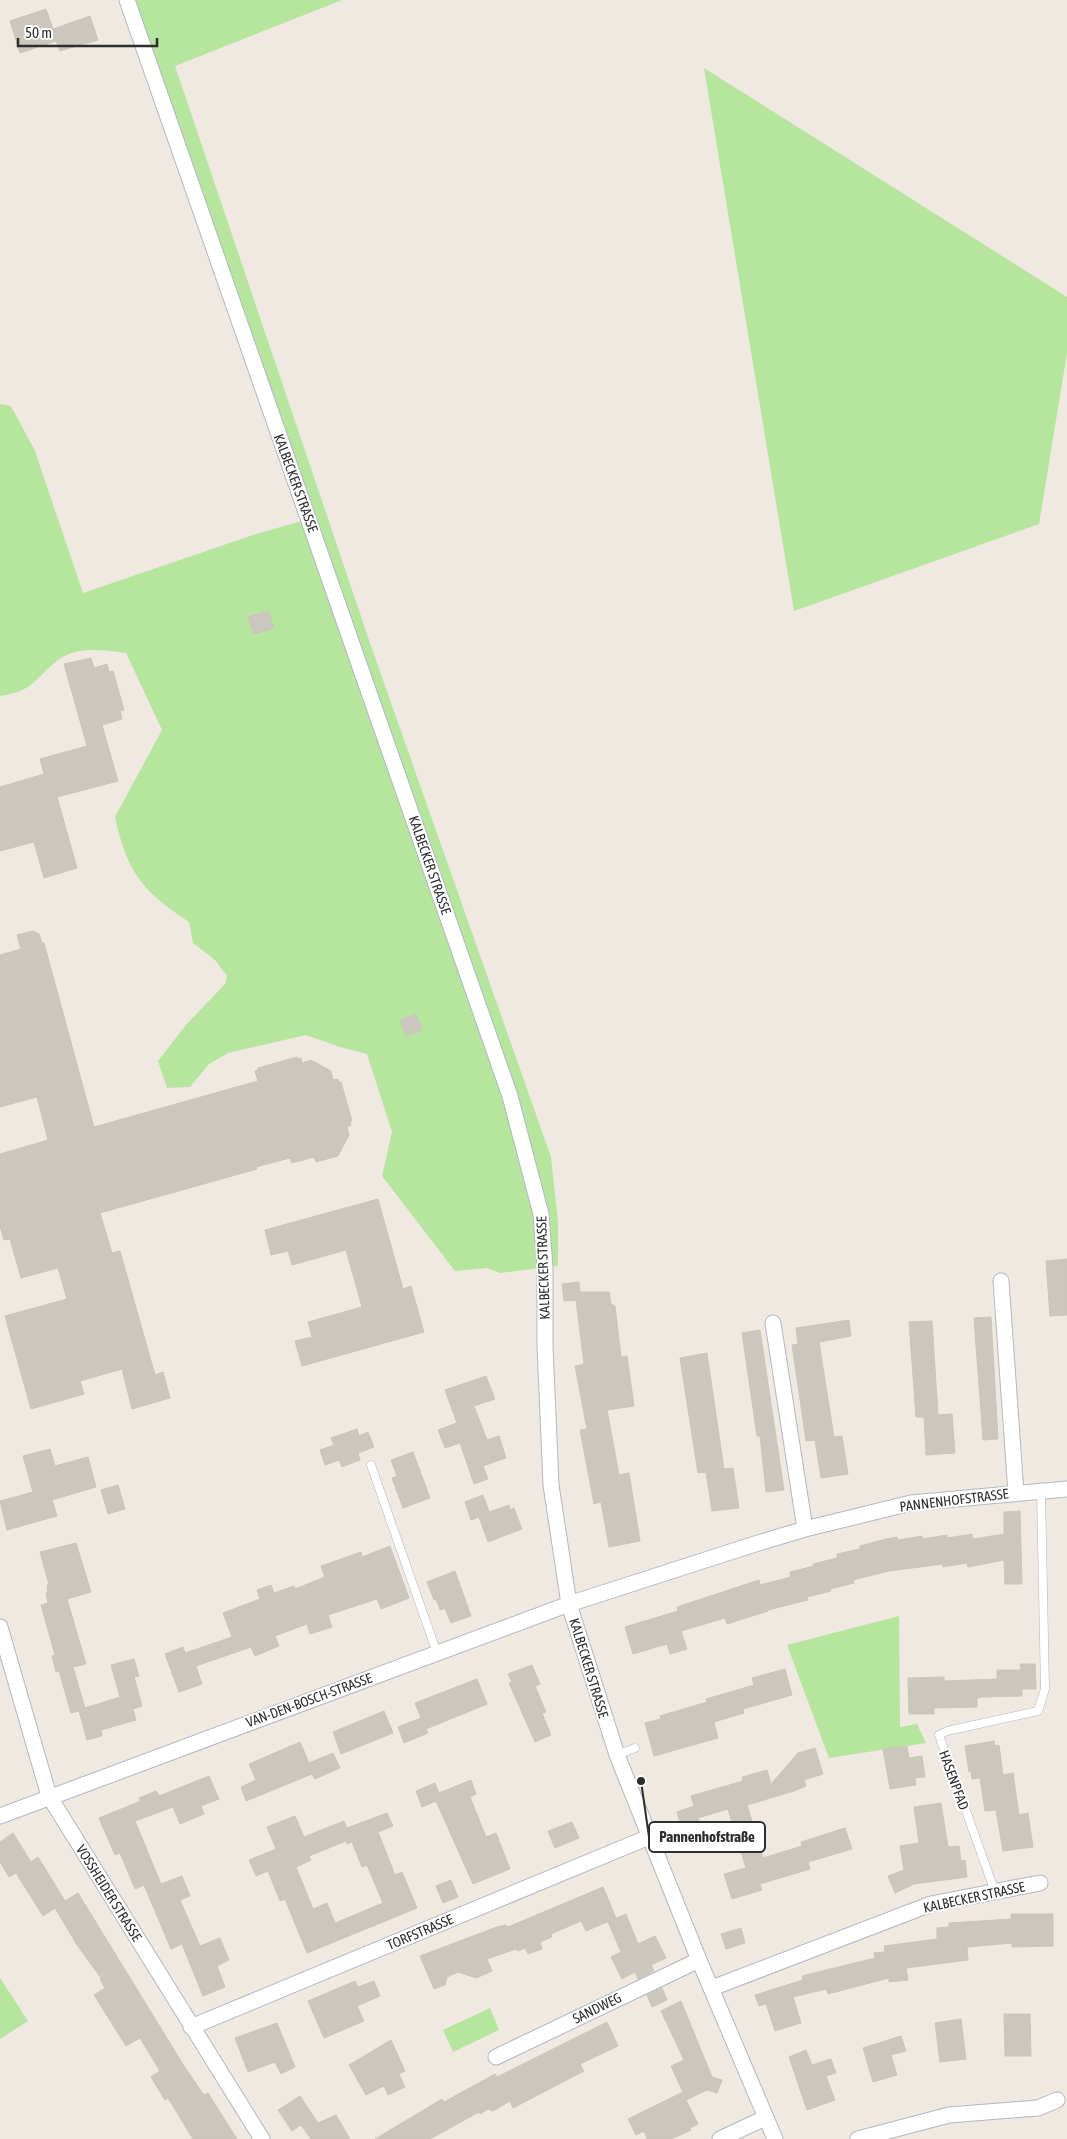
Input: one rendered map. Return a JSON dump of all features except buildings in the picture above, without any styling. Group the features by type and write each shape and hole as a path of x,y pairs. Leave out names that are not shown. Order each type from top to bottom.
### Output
{"street":[{"name":"KALBECKER STRASSE","path":"127,0 510,1096 541,1214 545,1268 546,1408 551,1485 568,1604 617,1755 764,2118 775,2139"},
{"name":"PANNENHOFSTRASSE","path":"1001,1281 1016,1493"},
{"path":"773,1323 804,1529"},
{"name":"PANNENHOFSTRASSE","path":"568,1604 804,1529 911,1503 1067,1489"},
{"name":"VAN-DEN-BOSCH-STRASSE","path":"0,1816 568,1604"},
{"name":"VOSSHEIDER STRASSE","path":"0,1627 50,1796 191,2027 262,2139"},
{"name":"TORFSTRASSE","path":"191,2027 649,1837"},
{"name":"KALBECKER STRASSE","path":"712,1988 931,1904 1040,1883"},
{"name":"SANDWEG","path":"496,2058 699,1960"},
{"path":"858,2139 949,2115 1038,2108 1058,2100"},
{"path":"720,2139 764,2118"}],"lane":[{"path":"371,1465 437,1653"},
{"name":"HASENPFAD","path":"995,1892 939,1735 946,1731 1038,1711 1045,1689 1041,1491"},
{"path":"617,1755 636,1748"},
{"path":"649,1837 666,1830"}],"green space":[{"path":"127,0 342,0 175,66 371,646 551,1157 558,1222 558,1266 500,1273 487,1268 455,1271 382,1176 392,1132 367,1054 306,1035 228,1053 209,1064 190,1087 167,1088 158,1061 185,1026 225,984 227,976 215,960 193,943 189,922 148,890 131,866 120,836 115,817 162,730 126,653 91,650 73,653 58,660 27,687 11,694 0,696 0,404 11,406 35,451 83,593 256,534 309,519"},
{"path":"704,68 1067,297 1067,353 1039,524 794,611"},
{"path":"899,1616 900,1727 917,1724 926,1743 829,1758 787,1645"},
{"path":"0,1978 28,2021 0,2039"},
{"path":"490,2008 499,2030 453,2052 443,2030"}],"place":[{"name":"Pannenhofstraße","path":"641,1781"}]}
